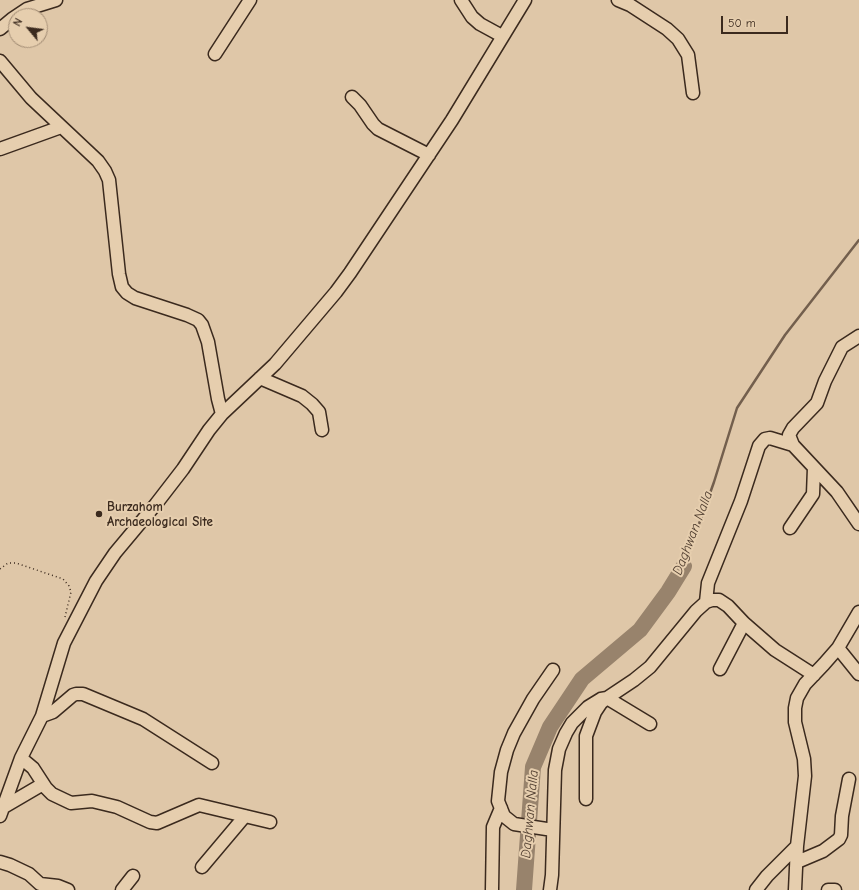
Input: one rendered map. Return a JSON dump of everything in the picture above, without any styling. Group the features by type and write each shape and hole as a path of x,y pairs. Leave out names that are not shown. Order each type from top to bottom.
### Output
{"street":[{"path":"0,29 12,18 27,9 56,0"},
{"path":"215,54 250,0"},
{"path":"461,0 472,17 480,24 502,36"},
{"path":"1,812 21,758 42,716 64,643 96,581 115,553 183,469 209,430 222,414 275,364 341,286 452,120 525,0"},
{"path":"618,0 630,5 667,29 681,43 688,54 693,93"},
{"path":"0,61 31,98 98,161 106,171 109,180 119,274 122,287 127,293 135,298 187,315 198,320 202,325 208,342 222,414"},
{"path":"352,97 378,129 429,155"},
{"path":"0,149 61,126"},
{"path":"859,336 842,347 825,381 817,403 790,432 790,439 793,445 837,492 859,524"},
{"path":"260,378 302,396 312,404 319,412 322,430"},
{"path":"706,602 708,584 738,507 759,446 765,440 770,438 793,445"},
{"path":"790,528 813,494 814,468"},
{"path":"586,799 586,736 595,712 601,703 607,698 650,667 696,611 706,602 719,600 728,606 744,623 776,650 814,675"},
{"path":"795,890 797,846 805,776 804,759 796,722 795,708 797,698 801,690 838,648 859,612"},
{"path":"720,669 744,623"},
{"path":"838,648 859,674"},
{"path":"553,670 533,699 514,733 507,750 501,772 498,787 498,801 504,816 509,821 520,826 553,830"},
{"path":"42,716 53,712 73,695 83,694 143,719 212,763"},
{"path":"550,890 552,875 556,758 563,739 572,723 588,707 601,699 607,698 650,724"},
{"path":"21,758 33,768 43,784 52,794 71,803 92,801 117,807 150,822 157,823 199,805 270,822"},
{"path":"797,862 823,851 839,839 841,835 842,816 849,779"},
{"path":"1,812 43,784"},
{"path":"492,890 493,827 501,808"},
{"path":"202,867 245,816"},
{"path":"756,890 767,876 797,846"},
{"path":"0,862 29,874 40,884 58,886 68,890"},
{"path":"122,890 133,876"},
{"path":"828,890 835,890"}],"path":[{"path":"0,569 8,563 16,563 63,579 69,586 71,592 63,623"}],"waterway":[{"name":"Daghwan Nalla","path":"684,566 714,482 737,408 785,335 859,240"},
{"name":"Daghwan Nalla","path":"524,890 533,767 550,727 582,679 640,630 668,592 684,566"}],"place":[{"name":"Burzahom Archaeological Site","path":"99,514"}]}
